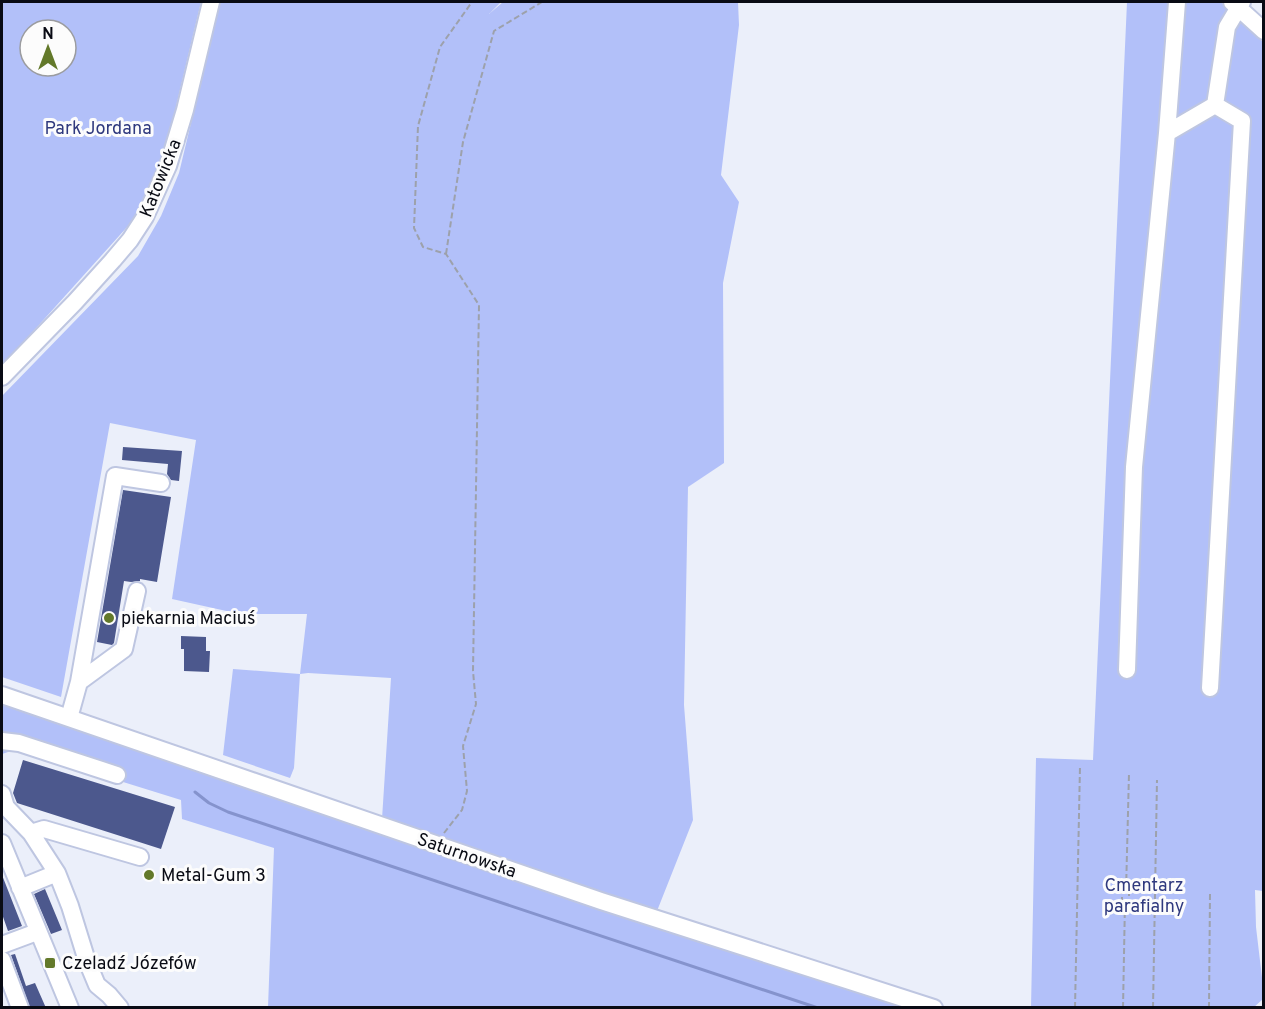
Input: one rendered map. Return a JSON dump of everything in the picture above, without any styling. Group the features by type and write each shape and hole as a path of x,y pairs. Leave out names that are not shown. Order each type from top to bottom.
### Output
{"street":[{"name":"Katowicka","path":"2,377 105,269 145,218 168,166 185,110 211,2"},
{"path":"1127,670 1134,467 1167,133 1177,2"},
{"path":"1215,105 1227,27 1237,4 1263,32"},
{"path":"1167,133 1215,105"},
{"path":"1210,688 1242,121 1215,105"},
{"path":"69,718 79,682 115,476 161,483"},
{"path":"79,682 124,649 137,591"},
{"name":"Saturnowska","path":"2,695 601,901 934,1008"},
{"path":"2,741 19,743 117,775"},
{"path":"2,794 6,807 31,833 57,873 97,985 120,1008"},
{"path":"31,833 44,829 140,857"},
{"path":"2,843 70,1008"},
{"path":"20,888 57,873"},
{"path":"2,945 38,932"},
{"path":"2,960 20,1008"}],"path":[{"path":"435,844 462,810 467,790 463,746 476,704 473,671 479,305 446,254 423,247 414,228 418,126 440,47 472,2"},
{"path":"446,254 463,142 494,32 542,2"},
{"path":"1076,1008 1080,766"},
{"path":"1124,1008 1125,901 1122,901 1122,892 1126,892 1129,773"},
{"path":"1154,1008 1157,780"},
{"path":"1209,1008 1210,893"}],"green space":[{"name":"Park Jordana","path":"2,2 201,2 163,161 137,216 2,366"},
{"path":"220,2 501,2 489,14 503,2 738,2 739,25 721,175 739,202 723,283 724,463 688,487 684,705 693,820 657,911 595,892 592,907 900,1007 268,1007 274,848 182,819 181,800 17,749 2,754 2,703 382,819 391,678 300,674 307,614 240,614 172,599 196,440 110,423 61,697 2,677 2,396 138,256 161,216 179,173"},
{"name":"Cmentarz parafialny","path":"1127,2 1221,2 1264,43 1263,891 1255,890 1263,999 1253,1008 1031,1008 1036,758 1093,760"},
{"path":"233,669 300,674 294,768 290,778 223,755"}],"building":[{"path":"123,447 182,451 179,481 171,480 167,474 168,464 122,460"},
{"path":"123,490 171,497 157,582 140,579 140,581 124,581 112,645 97,642"},
{"path":"181,636 206,637 206,651 210,651 209,672 184,671 184,649 181,649"},
{"path":"23,760 175,807 161,849 17,803 13,793"},
{"path":"2,875 22,926 8,931 2,914"},
{"path":"45,889 62,930 51,934 34,894"},
{"path":"15,954 26,986 35,983 46,1008 30,1008 11,955"}],"waterway":[{"path":"195,792 209,803 228,812 818,1008"}],"place":[{"name":"piekarnia Maciuś","path":"109,618"},
{"name":"Metal-Gum 3","path":"149,875"},
{"name":"Czeladź Józefów","path":"50,963"}]}
